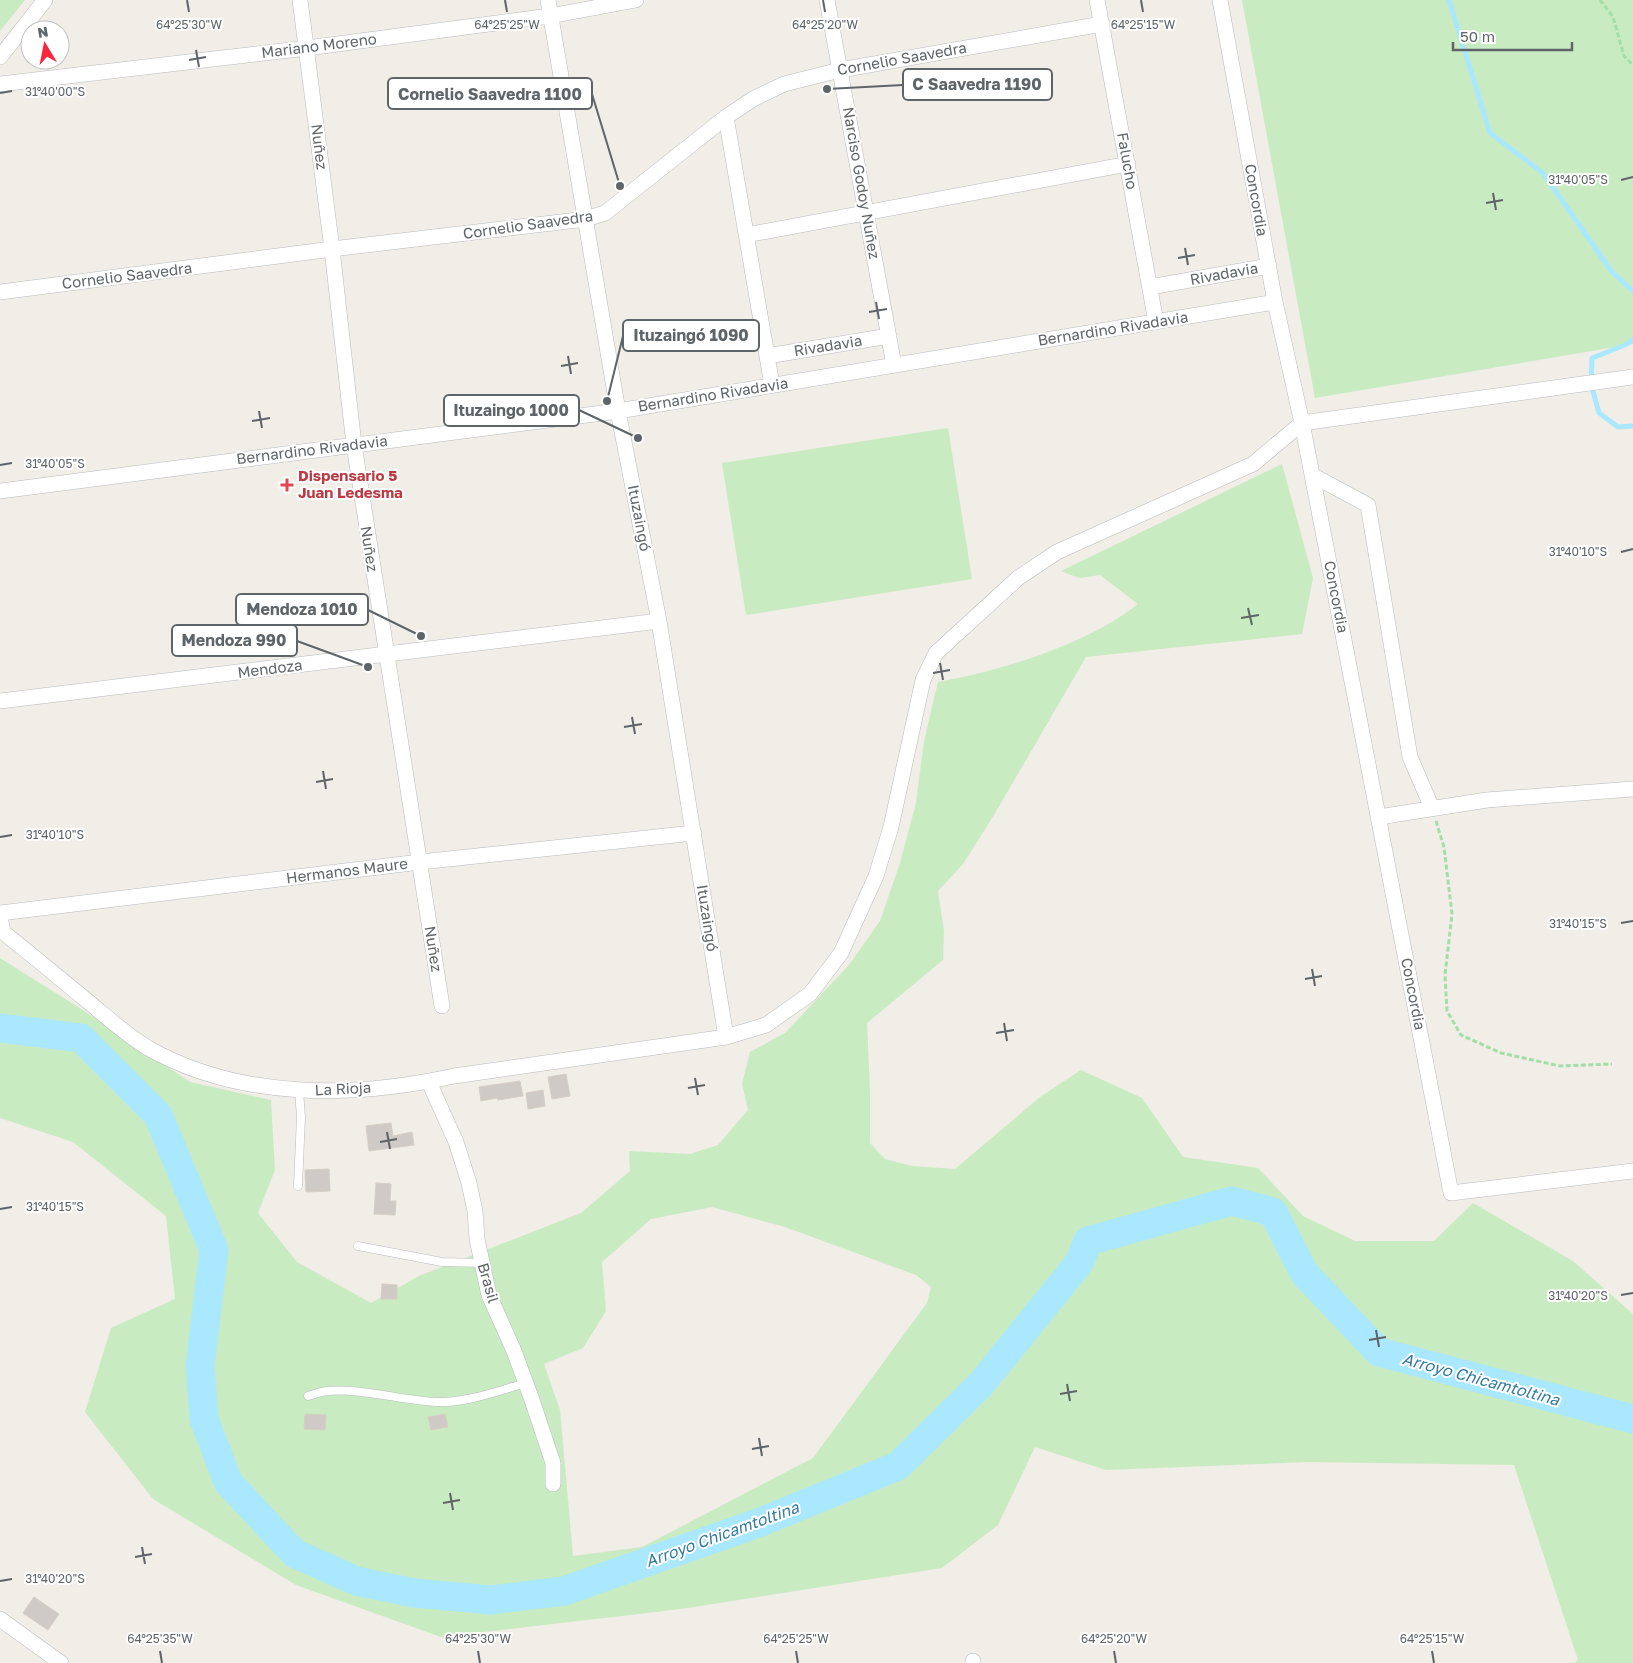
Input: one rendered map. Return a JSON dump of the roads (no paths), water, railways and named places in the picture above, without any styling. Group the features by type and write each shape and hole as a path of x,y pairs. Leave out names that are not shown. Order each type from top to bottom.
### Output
{"street":[{"path":"0,57 45,0"},
{"name":"Nuñez","path":"300,0 332,249 354,445 442,1006"},
{"name":"Ituzaingó","path":"548,0 618,411 659,621 726,1038"},
{"name":"Mariano Moreno","path":"0,84 307,48 550,16 636,0"},
{"name":"Narciso Godoy Nuñez","path":"827,0 894,365"},
{"name":"Falucho","path":"1097,0 1156,322"},
{"name":"Concordia","path":"1220,0 1275,302 1302,423 1451,1193 1633,1171"},
{"name":"Cornelio Saavedra","path":"0,292 332,249 586,219 605,214 726,117 754,99 784,84 840,70 1102,24"},
{"path":"726,117 772,385"},
{"path":"746,235 1128,164"},
{"name":"Rivadavia","path":"1150,287 1269,266"},
{"name":"Bernardino Rivadavia","path":"0,491 618,411 1275,302"},
{"name":"Rivadavia","path":"767,356 888,336"},
{"path":"1302,423 1633,377"},
{"name":"La Rioja","path":"1,927 109,1018 147,1047 178,1062 226,1079 299,1091 352,1090 429,1082 454,1076 726,1038 766,1025 810,994 841,953 876,876 891,827 923,680 936,653 1018,578 1057,552 1253,464 1302,423"},
{"path":"1312,475 1368,505 1410,758 1432,808"},
{"name":"Mendoza","path":"0,701 659,621"},
{"path":"1379,816 1487,800 1633,789"},
{"name":"Hermanos Maure","path":"0,913 420,862 694,833"},
{"name":"Brasil","path":"429,1082 456,1142 469,1183 475,1211 477,1239 489,1294 526,1383 553,1463 553,1484"},
{"path":"0,1619 61,1663"}],"lane":[{"path":"298,1186 302,1117 299,1091"},
{"path":"358,1246 442,1262 482,1263"},
{"path":"308,1396 326,1391 358,1392 439,1402 463,1400 526,1383"}],"waterway":[{"path":"1449,0 1490,133 1543,173 1612,272 1633,291"},
{"path":"1633,340 1592,358 1591,384 1599,413 1618,427 1633,426"},
{"name":"Arroyo Chicamtoltina","path":"0,1028 81,1038 158,1115 214,1250 200,1365 204,1419 228,1482 294,1553 356,1581 414,1593 491,1600 564,1591 758,1523 898,1466 982,1383 1079,1263 1088,1241 1232,1201 1273,1212 1304,1273 1379,1352 1633,1419"}],"place":[{"name":"C Saavedra 1190","path":"827,89"},
{"name":"Cornelio Saavedra 1100","path":"620,186"},
{"name":"Ituzaingó 1090","path":"607,401"},
{"name":"Ituzaingo 1000","path":"638,438"},
{"name":"Dispensario 5 Juan Ledesma","path":"287,485"},
{"name":"Mendoza 1010","path":"421,636"},
{"name":"Mendoza 990","path":"368,667"}]}
